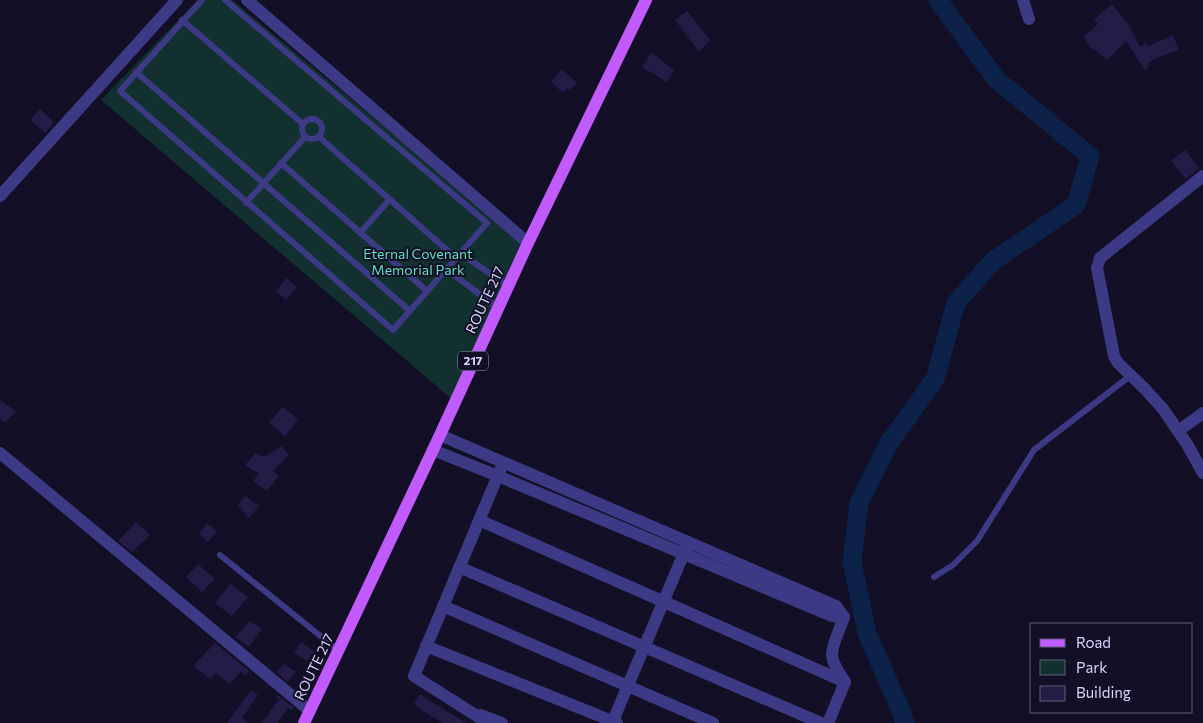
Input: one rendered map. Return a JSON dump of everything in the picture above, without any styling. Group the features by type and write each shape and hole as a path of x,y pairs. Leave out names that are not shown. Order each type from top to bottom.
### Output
{"main road":[{"name":"ROUTE 217","path":"304,723 528,243 646,0"}],"street":[{"path":"0,196 177,0"},
{"path":"247,0 528,243"},
{"path":"1023,0 1029,19"},
{"path":"1203,176 1134,230 1097,262 1114,356 1130,376 1163,409 1203,473"},
{"path":"1178,431 1203,413"},
{"path":"440,435 836,606 844,617"},
{"path":"432,450 832,616 844,617"},
{"path":"0,453 310,711"},
{"path":"488,723 414,676 503,462"},
{"path":"479,520 844,682"},
{"path":"426,646 614,722 689,541"},
{"path":"459,567 821,723"},
{"path":"443,606 713,723"},
{"path":"828,723 844,682 832,656 844,617"},
{"path":"465,708 502,723"}],"lane":[{"path":"202,0 120,91 393,330 487,222 225,0"},
{"path":"182,20 303,124"},
{"path":"136,72 410,311"},
{"path":"311,119 318,121 322,128 319,137 313,140 305,137 302,132 303,124 311,119"},
{"path":"246,202 305,137"},
{"path":"319,137 390,200 458,256 508,286"},
{"path":"281,163 427,292"},
{"path":"360,233 390,200"},
{"path":"446,269 498,308"},
{"path":"934,577 953,565 977,541 1034,450 1130,376"},
{"path":"220,555 339,651"}],"green space":[{"name":"Eternal Covenant Memorial Park","path":"198,0 232,0 525,244 453,400 101,100"}],"building":[{"path":"1112,4 1128,24 1140,47 1146,43 1148,46 1173,35 1179,50 1156,58 1148,63 1149,67 1145,70 1126,41 1107,60 1093,48 1091,49 1084,37 1098,24 1094,19"},
{"path":"687,11 710,40 699,52 675,20"},
{"path":"651,52 674,70 667,82 642,67"},
{"path":"562,69 577,83 570,90 568,88 563,93 551,82"},
{"path":"40,109 54,122 45,133 30,120"},
{"path":"1185,150 1199,168 1186,179 1171,161"},
{"path":"286,278 297,287 286,300 276,291"},
{"path":"0,400 16,411 5,423 0,419"},
{"path":"283,407 298,419 285,437 269,422"},
{"path":"281,446 289,455 273,471 279,476 267,491 253,481 259,474 245,465 255,453 264,457"},
{"path":"245,496 259,506 249,518 238,505"},
{"path":"136,522 150,535 132,552 118,541"},
{"path":"207,523 217,531 208,542 199,534"},
{"path":"198,564 215,579 202,592 186,577"},
{"path":"230,584 248,597 232,616 215,603"},
{"path":"250,621 262,629 249,647 235,637"},
{"path":"301,642 314,651 307,661 294,653"},
{"path":"215,643 249,671 245,676 241,672 230,684 215,673 210,679 193,666"},
{"path":"284,664 296,672 287,682 276,672"},
{"path":"251,690 258,695 242,718 249,723 227,723"},
{"path":"420,694 466,723 443,723 423,711 414,704"},
{"path":"278,695 294,708 292,710 288,708 277,723 260,723 271,713 269,712 279,700 276,698"}],"waterway":[{"path":"905,723 867,633 852,562 859,503 889,443 935,379 956,303 993,261 1076,205 1090,156 997,80 938,0"}]}
